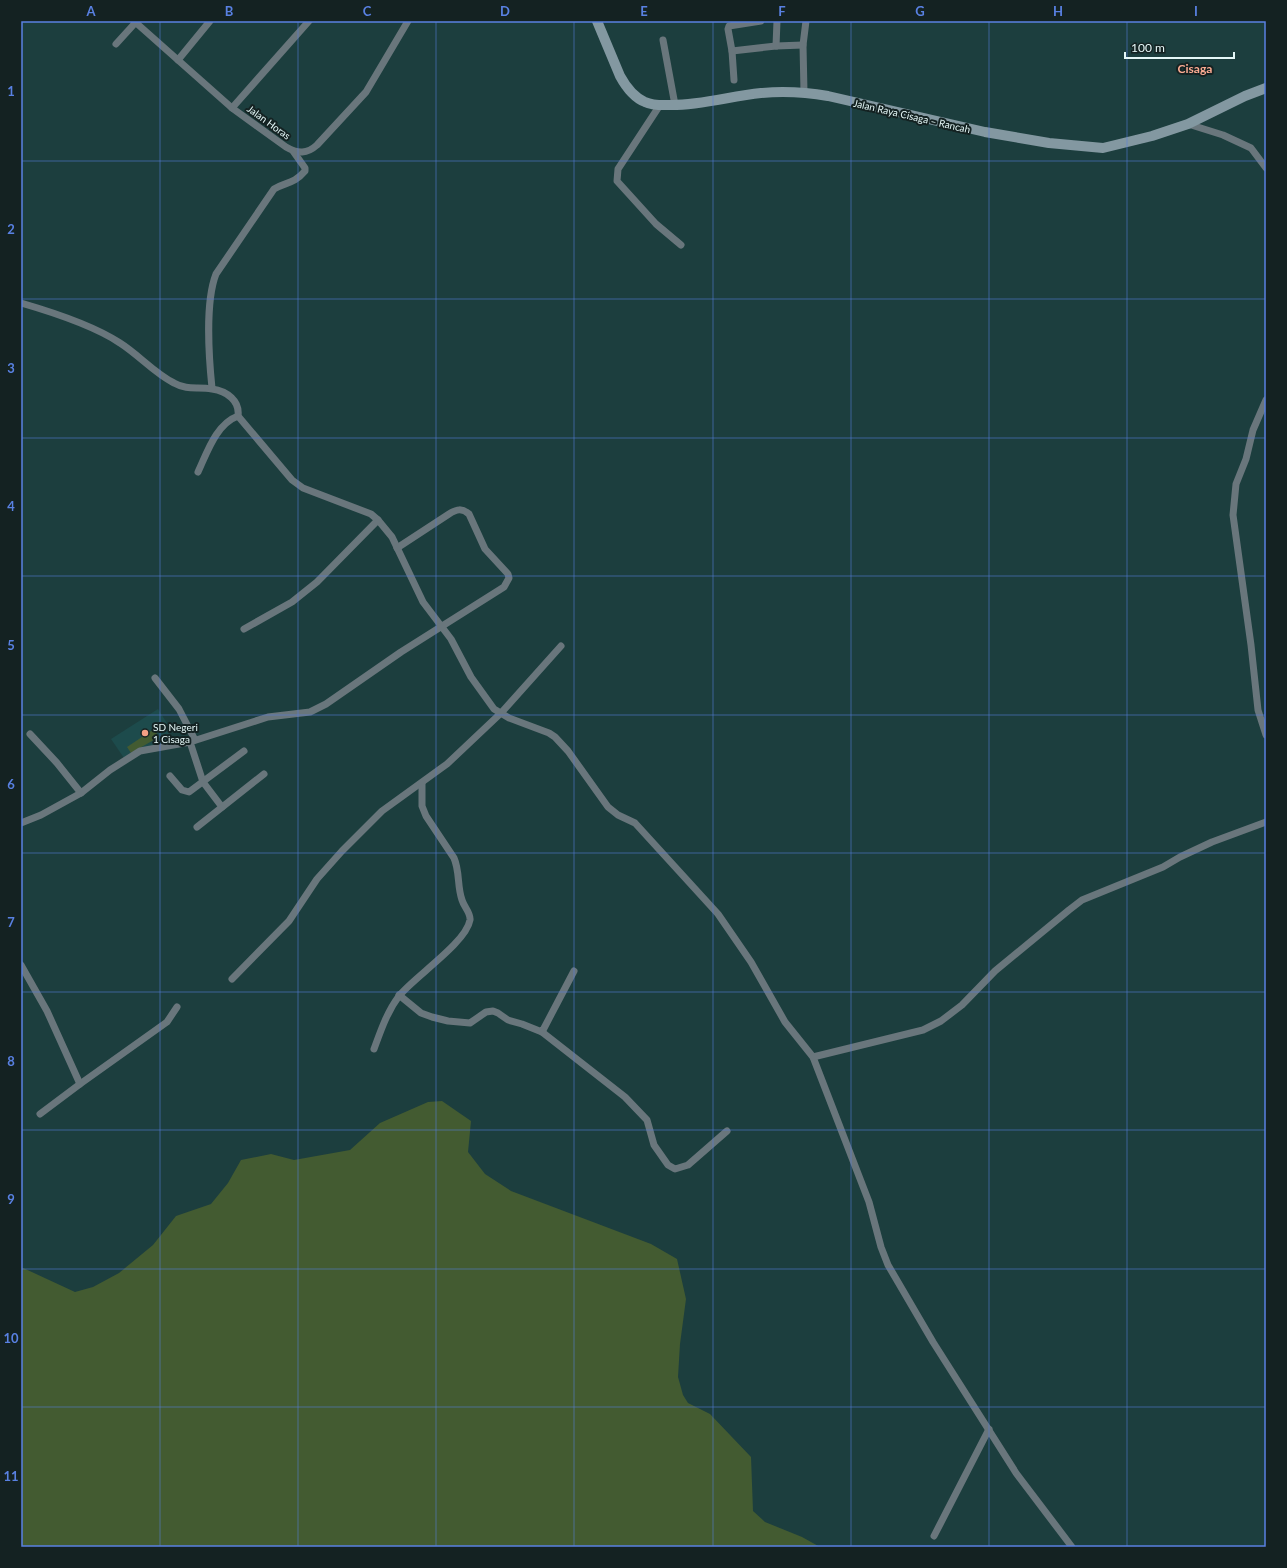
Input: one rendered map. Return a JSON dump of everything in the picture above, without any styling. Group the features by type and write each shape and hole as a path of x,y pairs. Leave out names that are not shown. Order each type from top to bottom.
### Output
{"main road":[{"name":"Jalan Raya Cisaga – Rancah","path":"597,21 625,85 637,98 646,103 660,105 710,102 760,93 804,92 985,132 1049,143 1103,148 1119,145 1188,124 1245,96 1266,88"}],"street":[{"path":"178,60 210,21"},
{"path":"232,108 308,21"},
{"name":"Jalan Horas","path":"135,22 232,108 293,151 301,153 313,149 370,87 408,21"},
{"path":"734,80 732,51 728,29 729,26 761,21"},
{"path":"776,46 777,21"},
{"path":"804,92 803,45 806,21"},
{"path":"116,44 135,22"},
{"path":"663,40 675,105"},
{"path":"732,51 776,46 803,45"},
{"path":"660,105 618,169 617,181 656,224 681,245"},
{"path":"1188,124 1223,135 1251,148 1266,168"},
{"path":"212,388 210,322 212,283 216,274 274,189 292,182 305,171 305,168 293,151"},
{"path":"21,304 44,310 98,330 125,346 174,384 193,389 212,388 225,392 232,398 237,404 239,410 238,416 225,424 215,437 198,472"},
{"path":"1266,400 1253,430 1246,459 1236,484 1233,515 1251,645 1258,710 1266,735"},
{"path":"238,416 297,484 371,514 378,520 392,537 423,602 451,639 483,694 494,709 509,718 549,732 555,737 568,751 608,807 618,815 635,823 718,914 751,962 784,1022 813,1058 869,1202 881,1247 888,1265 933,1342 1016,1473 1072,1547"},
{"path":"21,823 41,815 81,793 110,770 140,751 192,741 268,717 310,712 326,704 350,686 504,587 508,582 508,574 486,549 469,514 465,510 456,510 397,548"},
{"path":"244,629 292,602 317,582 378,520"},
{"path":"232,979 288,921 317,879 342,851 382,811 447,764 501,713 561,646"},
{"path":"155,678 179,709 192,741 203,782 222,807"},
{"path":"30,734 57,763 81,793"},
{"path":"170,776 182,790 187,792 191,791 244,751"},
{"path":"197,827 264,774"},
{"path":"374,1049 388,1012 399,995 455,943 469,921 469,913 461,897 457,865 454,858 426,816 424,810 422,783"},
{"path":"813,1058 923,1030 941,1021 962,1005 994,971 1082,900 1163,867 1212,842 1266,822"},
{"path":"21,965 47,1011 80,1084"},
{"path":"542,1032 574,971"},
{"path":"399,995 421,1012 432,1017 448,1021 470,1023 486,1012 493,1012 498,1013 508,1020 542,1032 625,1096 647,1120 654,1145 668,1164 675,1169 688,1165 727,1131"},
{"path":"40,1114 167,1022 177,1007"},
{"path":"934,1536 989,1429"}],"shaded area":[{"name":"SD Negeri 1 Cisaga","path":"158,709 172,731 167,735 172,742 157,745 124,758 111,739"}],"green space":[{"path":"154,729 159,737 131,753 127,747"},
{"path":"442,1101 471,1121 468,1152 485,1174 511,1191 651,1244 677,1259 686,1299 680,1344 678,1377 683,1395 688,1403 710,1414 751,1457 753,1511 765,1522 802,1537 820,1547 21,1547 21,1267 75,1292 93,1287 119,1273 153,1245 176,1216 211,1204 228,1183 241,1160 271,1154 294,1160 350,1150 380,1123 428,1102"}],"place":[{"name":"SD Negeri 1 Cisaga","path":"145,733"}],"district":[{"name":"Cisaga","path":"1195,69"}]}
